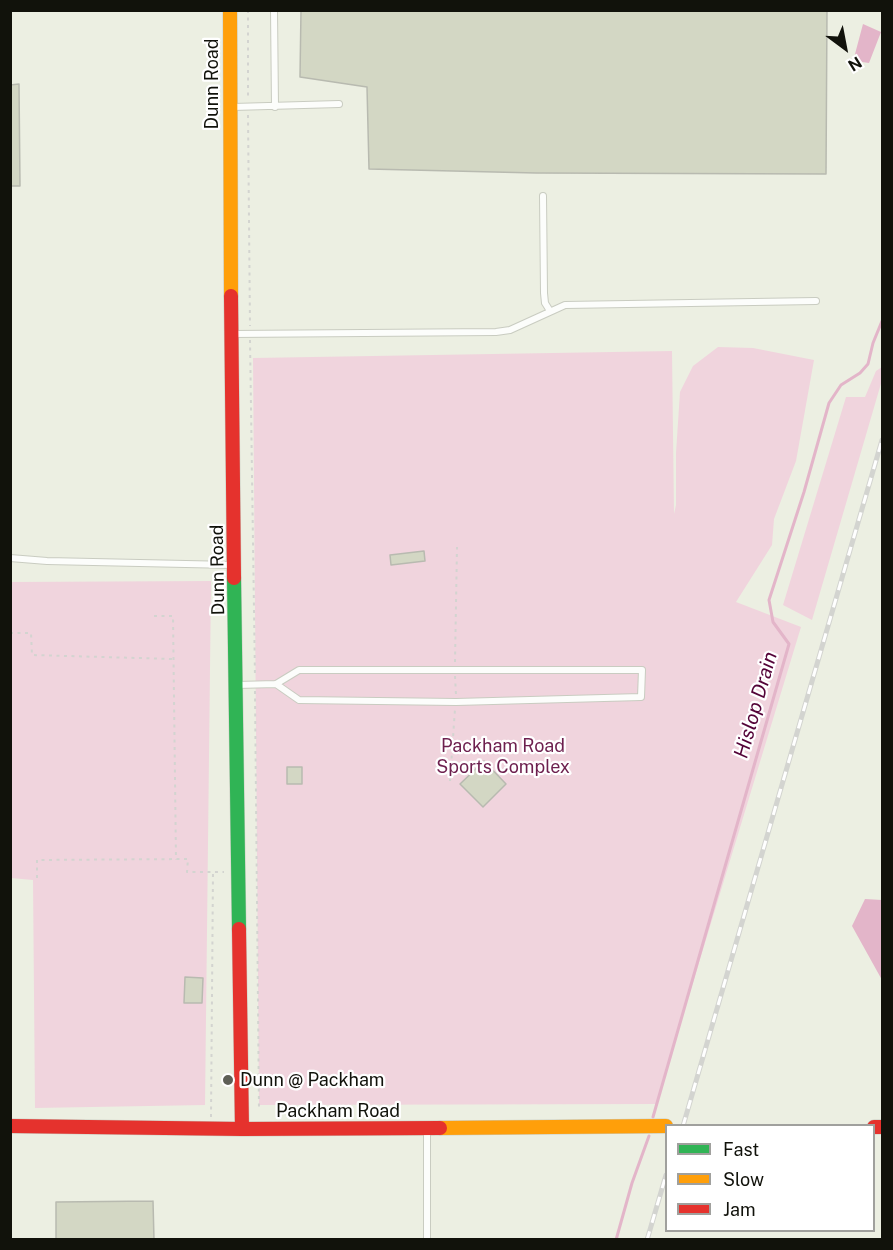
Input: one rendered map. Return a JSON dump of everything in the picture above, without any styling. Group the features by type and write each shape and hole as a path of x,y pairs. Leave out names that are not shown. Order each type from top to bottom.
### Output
{"street":[{"name":"Dunn Road","path":"230,10 231,334 236,565 242,1129"},
{"name":"Packham Road","path":"10,1126 211,1129 665,1126"}],"lane":[{"path":"274,10 275,107"},
{"path":"230,107 339,104"},
{"path":"543,196 544,293 545,303 550,311"},
{"path":"231,334 496,332 510,330 566,305 816,301"},
{"path":"10,558 47,561 236,565"},
{"path":"237,685 276,684 299,670 642,670 640,698 456,702 299,700 276,684"},
{"path":"427,1128 427,1239"}],"path":[{"path":"248,10 248,103"},
{"path":"248,112 259,1112"},
{"path":"153,616 173,616 176,860"},
{"path":"10,633 31,633 32,655 174,659"},
{"path":"37,878 36,860 188,860 187,872 239,873"},
{"path":"211,1129 213,872"}],"green space":[{"name":"Packham Road Sports Complex","path":"718,347 753,348 814,360 796,461 774,519 772,545 736,602 801,627 656,1104 259,1105 253,358 672,351 674,514 680,392 693,366"},
{"path":"882,367 882,380 812,620 783,605 846,397 865,397 876,371"},
{"path":"211,581 205,1105 35,1108 33,880 11,878 11,582"}],"shaded area":[{"path":"863,24 881,32 869,63 862,62 855,54"},
{"path":"865,899 882,900 882,980 852,926"}],"building":[{"path":"301,10 827,10 826,174 536,173 369,169 367,87 300,77"},
{"path":"19,84 20,186 10,186 10,85"},
{"path":"424,551 425,561 391,565 390,555"},
{"path":"484,761 506,784 483,807 460,784"},
{"path":"287,767 302,767 302,784 287,784"},
{"path":"185,977 203,978 202,1003 184,1003"},
{"path":"153,1201 154,1240 56,1240 56,1202"}],"waterway":[{"name":"Hislop Drain","path":"653,1117 789,644 773,622 769,600 804,492 829,403 841,385 860,373 868,364 882,321"},
{"name":"Hislop Drain","path":"616,1240 632,1183 649,1136"}],"railway":[{"path":"684,1124 882,440"},
{"path":"647,1240 665,1178"}],"traffic: fast":[{"path":"234,578 239,929"}],"traffic: slow":[{"path":"230,10 231,296"},
{"path":"440,1128 665,1126"}],"traffic: jam":[{"path":"231,296 234,578"},
{"path":"239,929 242,1129"},
{"path":"10,1126 242,1129 440,1128"},
{"path":"875,1127 882,1127"}],"place":[{"name":"Dunn @ Packham","path":"228,1080"}]}
